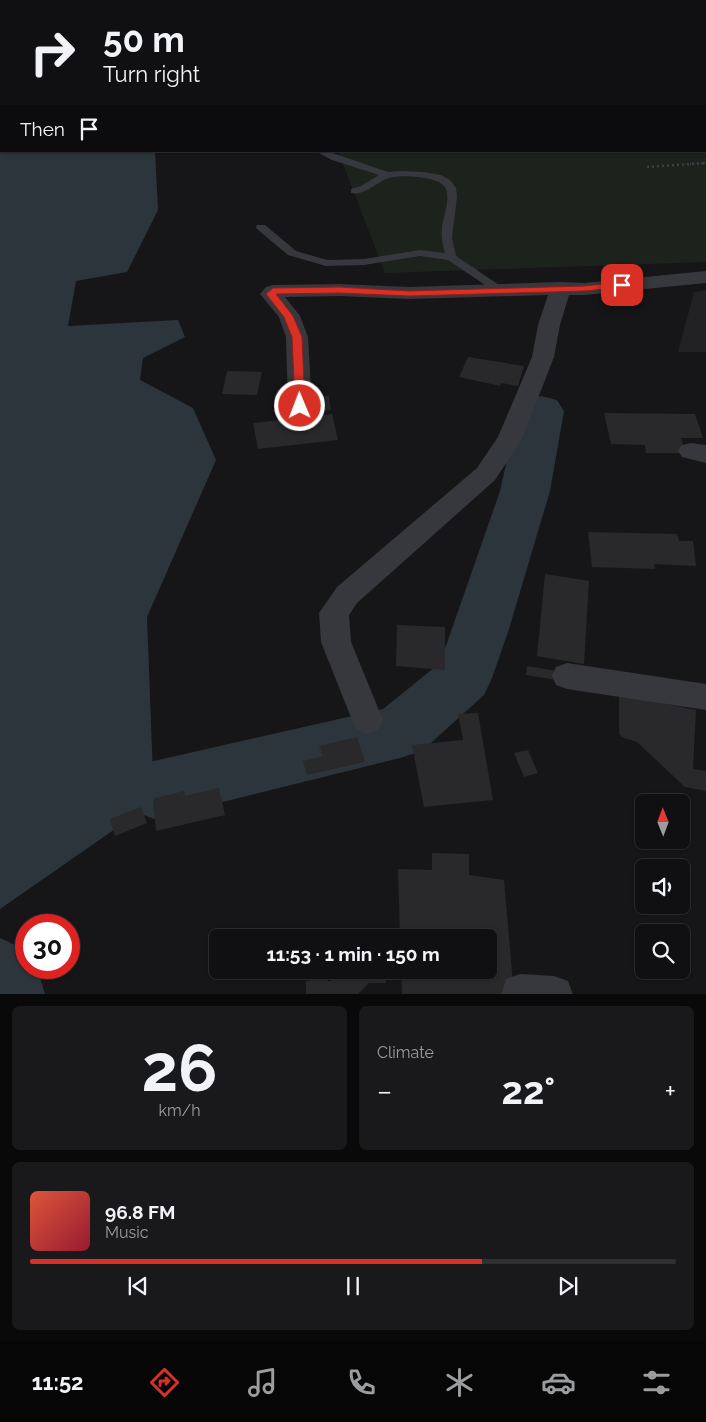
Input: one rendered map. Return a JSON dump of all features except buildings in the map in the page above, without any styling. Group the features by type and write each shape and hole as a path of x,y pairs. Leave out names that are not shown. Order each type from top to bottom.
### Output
{"street":[{"path":"300,406 297,337 289,316 271,294 273,291 339,290 409,294 501,292 560,288 584,289 706,277"},
{"path":"367,720 336,642 334,613 347,595 486,474 510,439 530,392 543,357 548,326 560,288"},
{"path":"566,676 706,697"}],"lane":[{"path":"321,152 332,158 368,166 388,175 429,175 446,180 452,187 453,198 447,238 452,257"},
{"path":"354,190 371,186 388,175"},
{"path":"261,227 292,253 326,263 364,262 420,253 452,257 501,292"}],"path":[{"path":"646,167 706,163"}],"shaded area":[{"path":"0,152 155,152 158,210 127,272 76,281 68,326 178,320 185,337 143,358 140,380 193,408 216,460 147,617 154,802 0,909"},
{"path":"338,152 706,152 706,262 385,273"},
{"path":"706,290 706,352 678,352 694,292"},
{"path":"0,938 15,945 15,979 40,979 45,994 0,994"}],"waterway":[{"path":"154,790 400,732 463,678 481,629 525,491 541,411"}],"route":[{"path":"300,406 297,337 289,316 271,294 273,291 339,290 409,294 501,292 560,288 584,289 622,285"}]}
